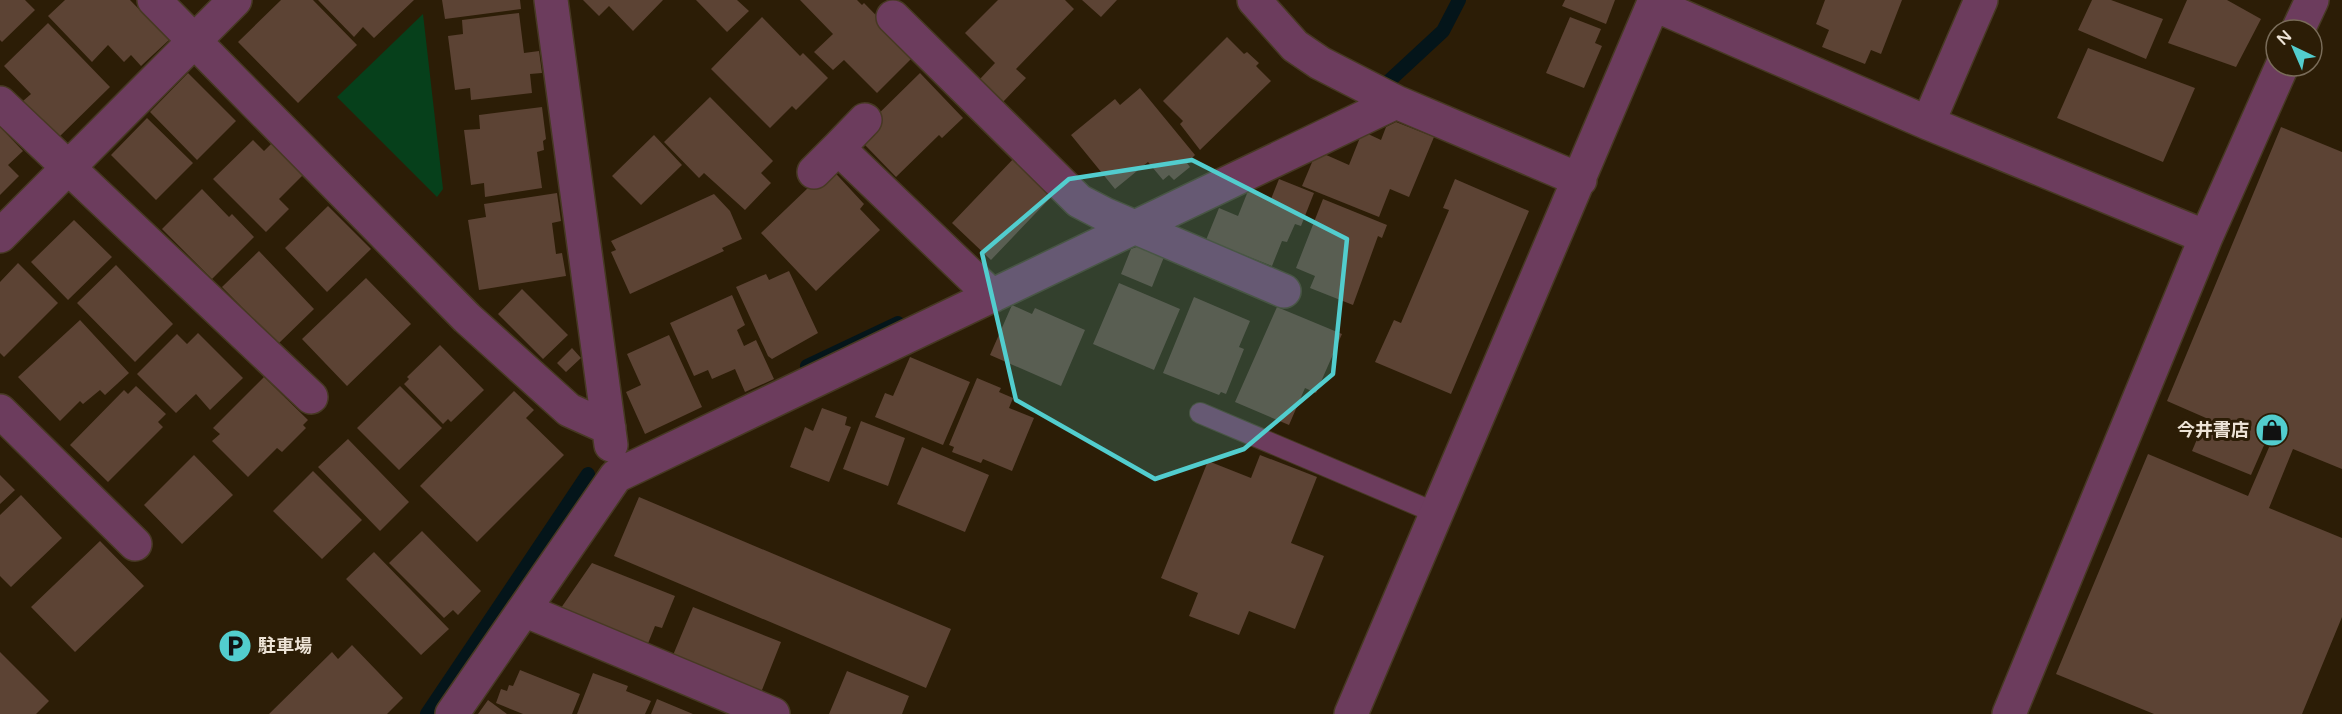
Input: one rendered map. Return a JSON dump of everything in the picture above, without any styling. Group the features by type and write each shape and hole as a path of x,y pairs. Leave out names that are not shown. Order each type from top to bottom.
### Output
{"street":[{"path":"154,0 467,318 569,410 609,428"},
{"path":"0,236 235,0"},
{"path":"551,0 616,476"},
{"path":"1254,0 1295,46 1320,63 1396,102 1580,180"},
{"path":"1928,123 1981,0"},
{"path":"2304,18 2312,0"},
{"path":"1351,714 1654,2 1928,123 2206,237"},
{"path":"894,17 1079,201 1120,222 1284,291"},
{"path":"2009,714 2206,237 2277,78"},
{"path":"453,714 616,476 983,288 1120,222 1396,102"},
{"path":"0,103 311,397"},
{"path":"814,172 865,120"},
{"path":"838,148 983,288"},
{"path":"0,411 135,544"},
{"path":"524,610 773,714"}],"lane":[{"path":"1200,413 1436,513"}],"highlighted area":[{"path":"1192,160 1347,239 1333,374 1244,449 1155,479 1016,400 982,253 1069,179"}],"green space":[{"path":"423,14 443,189 437,197 337,97"}],"building":[{"path":"0,0 25,0 35,10 2,42 0,40"},
{"path":"65,0 130,0 169,40 141,66 131,55 124,62 108,45 92,62 48,16"},
{"path":"281,0 313,0 357,45 298,103 238,42"},
{"path":"318,0 414,0 374,38 363,27 354,37"},
{"path":"442,0 520,0 521,9 445,19"},
{"path":"583,0 663,0 633,31 609,6 599,16"},
{"path":"696,0 737,0 749,11 727,32"},
{"path":"800,0 857,0 862,5 864,3 915,55 877,93 844,60 833,70 814,52 833,34"},
{"path":"998,0 1065,0 1074,9 1016,69 1026,78 1003,102 980,79 995,63 965,33"},
{"path":"1082,0 1117,0 1101,17"},
{"path":"1565,0 1615,0 1606,24 1562,6"},
{"path":"1825,0 1902,0 1881,54 1871,50 1865,64 1822,47 1829,30 1816,24"},
{"path":"2092,0 2111,0 2163,19 2146,59 2078,30"},
{"path":"2187,0 2227,0 2261,19 2236,67 2168,43"},
{"path":"519,13 524,53 539,51 542,73 530,74 532,93 471,100 470,88 455,90 448,36 463,34 462,20"},
{"path":"762,17 800,56 803,53 828,78 796,110 792,106 770,128 711,69"},
{"path":"1570,17 1601,29 1595,43 1602,46 1584,88 1546,73"},
{"path":"48,23 110,87 58,138 23,101 31,94 4,66"},
{"path":"1227,37 1244,54 1247,52 1259,63 1256,66 1271,81 1200,150 1180,124 1183,121 1163,101"},
{"path":"2088,48 2195,88 2163,162 2057,118"},
{"path":"188,73 236,121 197,160 150,112"},
{"path":"920,73 963,118 942,138 939,135 896,177 865,145 875,135 866,126"},
{"path":"1140,88 1195,155 1187,163 1190,167 1174,180 1169,175 1163,180 1148,162 1115,189 1071,135 1115,99 1120,105"},
{"path":"710,97 773,161 761,173 771,183 745,210 704,173 699,178 664,142"},
{"path":"542,107 546,139 543,141 544,150 537,152 542,188 485,197 484,183 471,185 464,130 480,129 479,115"},
{"path":"147,118 193,163 156,200 111,155"},
{"path":"1396,122 1434,137 1409,197 1390,189 1379,217 1302,186 1313,160 1324,154 1349,165 1361,135 1365,136 1366,133 1381,140 1386,127"},
{"path":"0,127 23,151 8,165 19,176 0,195"},
{"name":"今井書店","path":"2281,127 2342,152 2342,469 2293,449 2269,508 2342,538 2342,617 2302,714 2154,714 2056,674 2148,454 2248,496 2270,445 2265,443 2251,475 2192,451 2206,418 2167,401"},
{"path":"654,135 682,165 641,205 612,176"},
{"path":"253,140 264,151 273,142 304,174 279,199 289,209 266,232 213,179"},
{"path":"1016,156 1055,193 991,260 952,223"},
{"path":"827,164 864,204 860,209 880,230 816,291 761,233 810,186"},
{"path":"1279,179 1314,193 1301,226 1295,224 1287,242 1282,241 1272,266 1206,240 1219,208 1238,216 1248,191 1271,199"},
{"path":"1455,179 1529,211 1451,394 1375,362 1394,320 1401,323 1449,210 1443,208"},
{"path":"202,189 229,217 232,214 254,237 212,279 162,229"},
{"path":"557,193 561,221 552,223 556,254 562,253 566,276 479,290 468,220 486,217 484,204"},
{"path":"714,194 730,211 742,239 722,248 724,251 630,294 611,252 616,250 611,241"},
{"path":"1323,199 1387,225 1382,238 1378,236 1353,305 1310,288 1315,276 1296,268"},
{"path":"328,206 371,249 327,292 285,248"},
{"path":"74,220 112,257 68,300 31,262"},
{"path":"1145,244 1166,252 1152,287 1121,274 1131,249"},
{"path":"259,251 314,309 278,344 222,287"},
{"path":"18,263 58,303 4,357 0,353 0,282"},
{"path":"116,265 173,324 135,362 77,303"},
{"path":"789,271 818,333 772,359 768,356 736,287 766,274 769,280"},
{"path":"366,278 411,324 347,386 302,339"},
{"path":"1119,283 1180,309 1154,370 1093,344"},
{"path":"522,289 568,335 543,359 498,314"},
{"path":"732,295 745,325 737,330 744,346 756,340 774,379 745,392 735,369 712,379 708,370 694,376 670,323"},
{"path":"1194,297 1250,321 1239,347 1244,349 1226,394 1221,392 1219,395 1163,373"},
{"path":"1012,305 1032,314 1035,308 1085,330 1061,386 990,355"},
{"path":"1277,307 1342,334 1316,393 1305,388 1289,425 1235,402"},
{"path":"80,320 129,373 105,395 100,390 83,404 80,401 60,421 18,377"},
{"path":"198,333 243,378 210,410 196,394 176,413 137,374 177,334 187,344"},
{"path":"669,335 702,407 645,434 626,392 641,385 627,354"},
{"path":"440,345 484,390 451,422 448,419 443,424 404,384 409,379 407,377"},
{"path":"572,348 581,358 566,372 557,363"},
{"path":"910,357 970,382 943,445 875,417 885,393 893,396"},
{"path":"264,377 308,420 303,425 306,428 282,452 277,448 248,477 212,441 220,434 213,428"},
{"path":"977,378 1001,388 999,392 1013,398 1009,408 1034,418 1012,471 983,459 981,463 952,452 954,447 949,445"},
{"path":"136,386 166,414 158,422 163,427 108,482 70,445 124,390 128,394"},
{"path":"400,386 442,428 399,470 357,428"},
{"path":"514,391 534,410 526,418 564,455 477,542 420,486"},
{"path":"822,408 847,417 845,425 851,427 829,482 790,467 805,427 813,431"},
{"path":"861,421 905,438 888,486 843,469"},
{"path":"348,439 409,502 380,531 318,467"},
{"path":"922,447 989,475 965,532 897,504"},
{"path":"194,455 233,495 182,544 144,505"},
{"path":"1260,455 1317,477 1291,543 1324,556 1295,629 1249,611 1239,635 1189,616 1198,593 1161,578 1208,461 1251,478"},
{"path":"313,471 362,520 322,559 273,511"},
{"path":"0,475 15,490 0,504"},
{"path":"21,495 62,538 11,587 0,576 0,515"},
{"path":"639,497 951,629 926,688 614,556"},
{"path":"422,531 481,591 458,615 453,610 444,618 389,563"},
{"path":"100,541 144,586 75,652 31,607"},
{"path":"374,552 449,629 421,655 346,579"},
{"path":"592,563 675,596 662,628 655,626 647,646 576,617 578,614 561,608"},
{"path":"693,607 781,642 760,695 671,660"},
{"path":"352,645 403,698 387,714 269,714 332,652 338,659"},
{"path":"0,652 49,701 36,714 0,714"},
{"path":"520,670 580,694 572,714 523,714 496,703 501,689 507,691 509,685 513,686"},
{"path":"847,671 909,696 902,714 829,714"},
{"path":"593,673 628,686 626,691 651,701 645,714 577,714"},
{"path":"657,699 693,714 651,714"},
{"path":"488,700 507,714 478,714"}],"waterway":[{"path":"1389,81 1443,31 1459,0"},
{"path":"807,366 898,323"},
{"path":"427,714 588,474"}],"place":[{"name":"今井書店","path":"2272,430"},
{"name":"駐車場","path":"235,646"}]}
